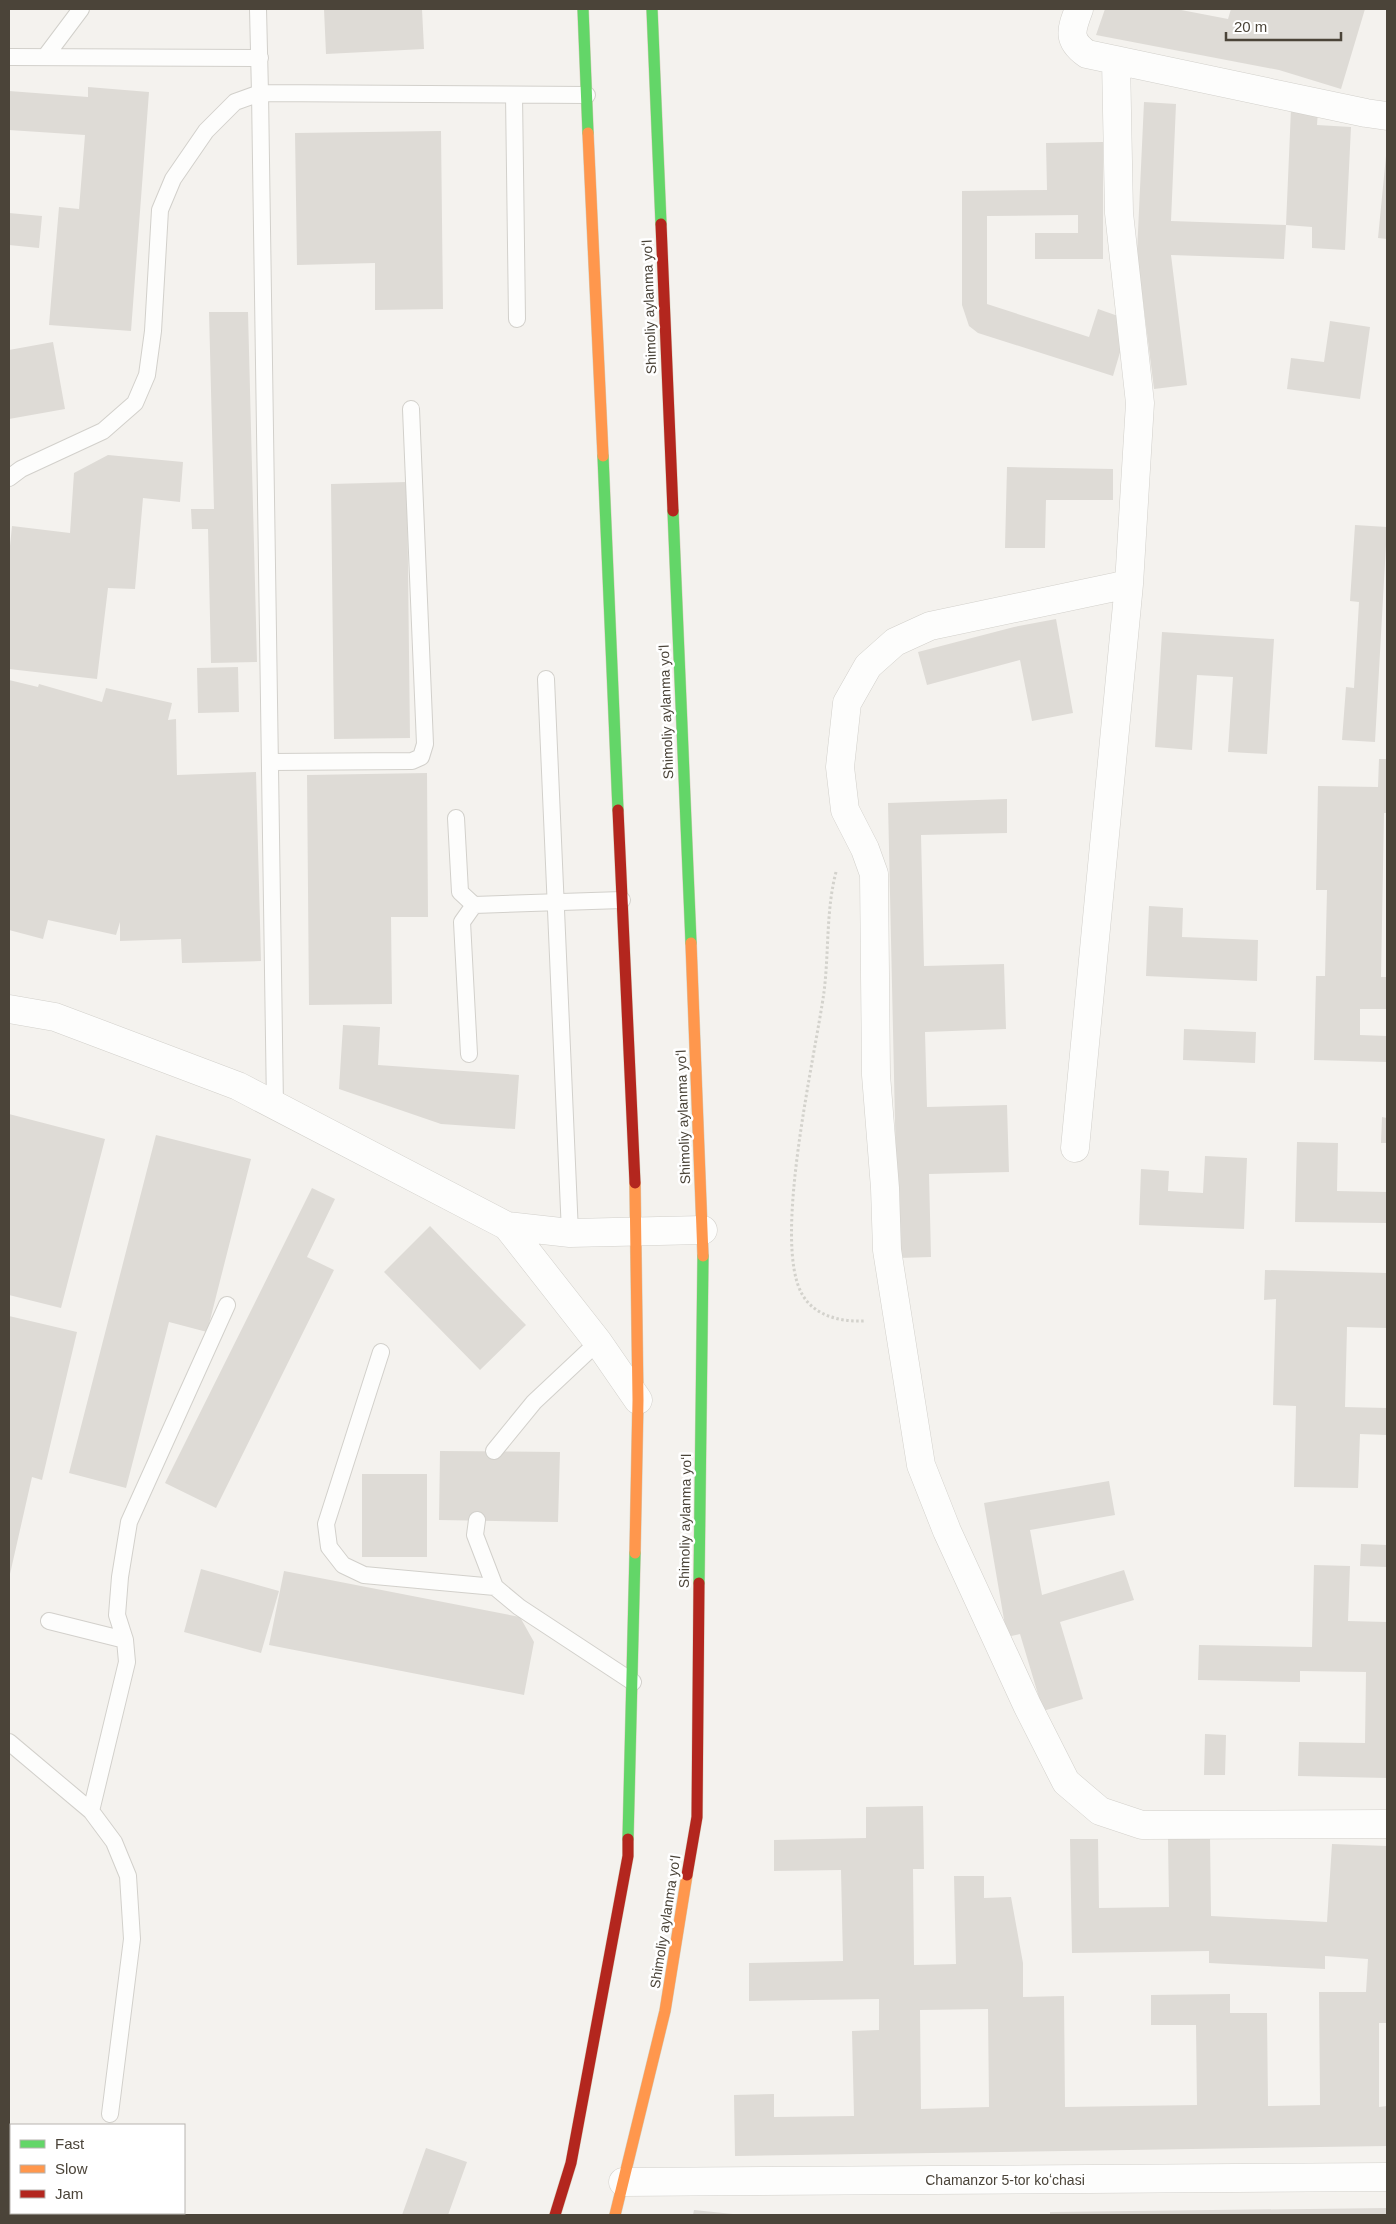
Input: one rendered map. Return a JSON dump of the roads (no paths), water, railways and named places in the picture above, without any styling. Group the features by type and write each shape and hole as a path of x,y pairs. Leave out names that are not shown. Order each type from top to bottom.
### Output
{"main road":[{"path":"555,2215 571,2163 628,1856 638,1400 637,1232 583,9"},
{"name":"Shimoliy aylanma yoʻl","path":"615,2215 665,2011 697,1817 703,1230 652,9"}],"street":[{"path":"1079,9 1072,35 1075,46 1087,54 1387,116"},
{"path":"1075,1148 1129,584 1140,403 1119,213 1116,60"},
{"path":"1129,584 930,626 895,642 868,666 847,703 840,767 845,810 865,849 874,874 876,1075 885,1188 887,1250 904,1349 920,1465 947,1531 1002,1651 1066,1782 1100,1811 1142,1825 1387,1824"},
{"path":"9,1009 55,1017 238,1086 506,1226 570,1233 703,1230"},
{"path":"506,1226 598,1342 638,1400"},
{"name":"Chamanzor 5-tor koʻchasi","path":"623,2182 1387,2177"}],"lane":[{"path":"45,57 81,9"},
{"path":"258,9 275,1106"},
{"path":"9,57 260,58"},
{"path":"9,478 21,469 103,431 135,403 147,375 153,331 160,210 173,178 206,131 236,102 260,93 586,95"},
{"path":"514,95 517,320"},
{"path":"270,762 412,761 421,757 425,744 411,409"},
{"path":"546,679 570,1233"},
{"path":"456,818 460,892 474,906 622,900"},
{"path":"469,1054 462,922 474,906"},
{"path":"91,1811 127,1662 125,1640 117,1615 120,1577 129,1522 226,1305"},
{"path":"494,1451 534,1402 598,1342"},
{"path":"381,1352 326,1524 329,1547 343,1565 364,1575 495,1587"},
{"path":"477,1520 475,1535 495,1587 519,1607 633,1682"},
{"path":"49,1621 125,1640"},
{"path":"9,1742 91,1811 114,1842 128,1876 132,1940 110,2114"}]}
